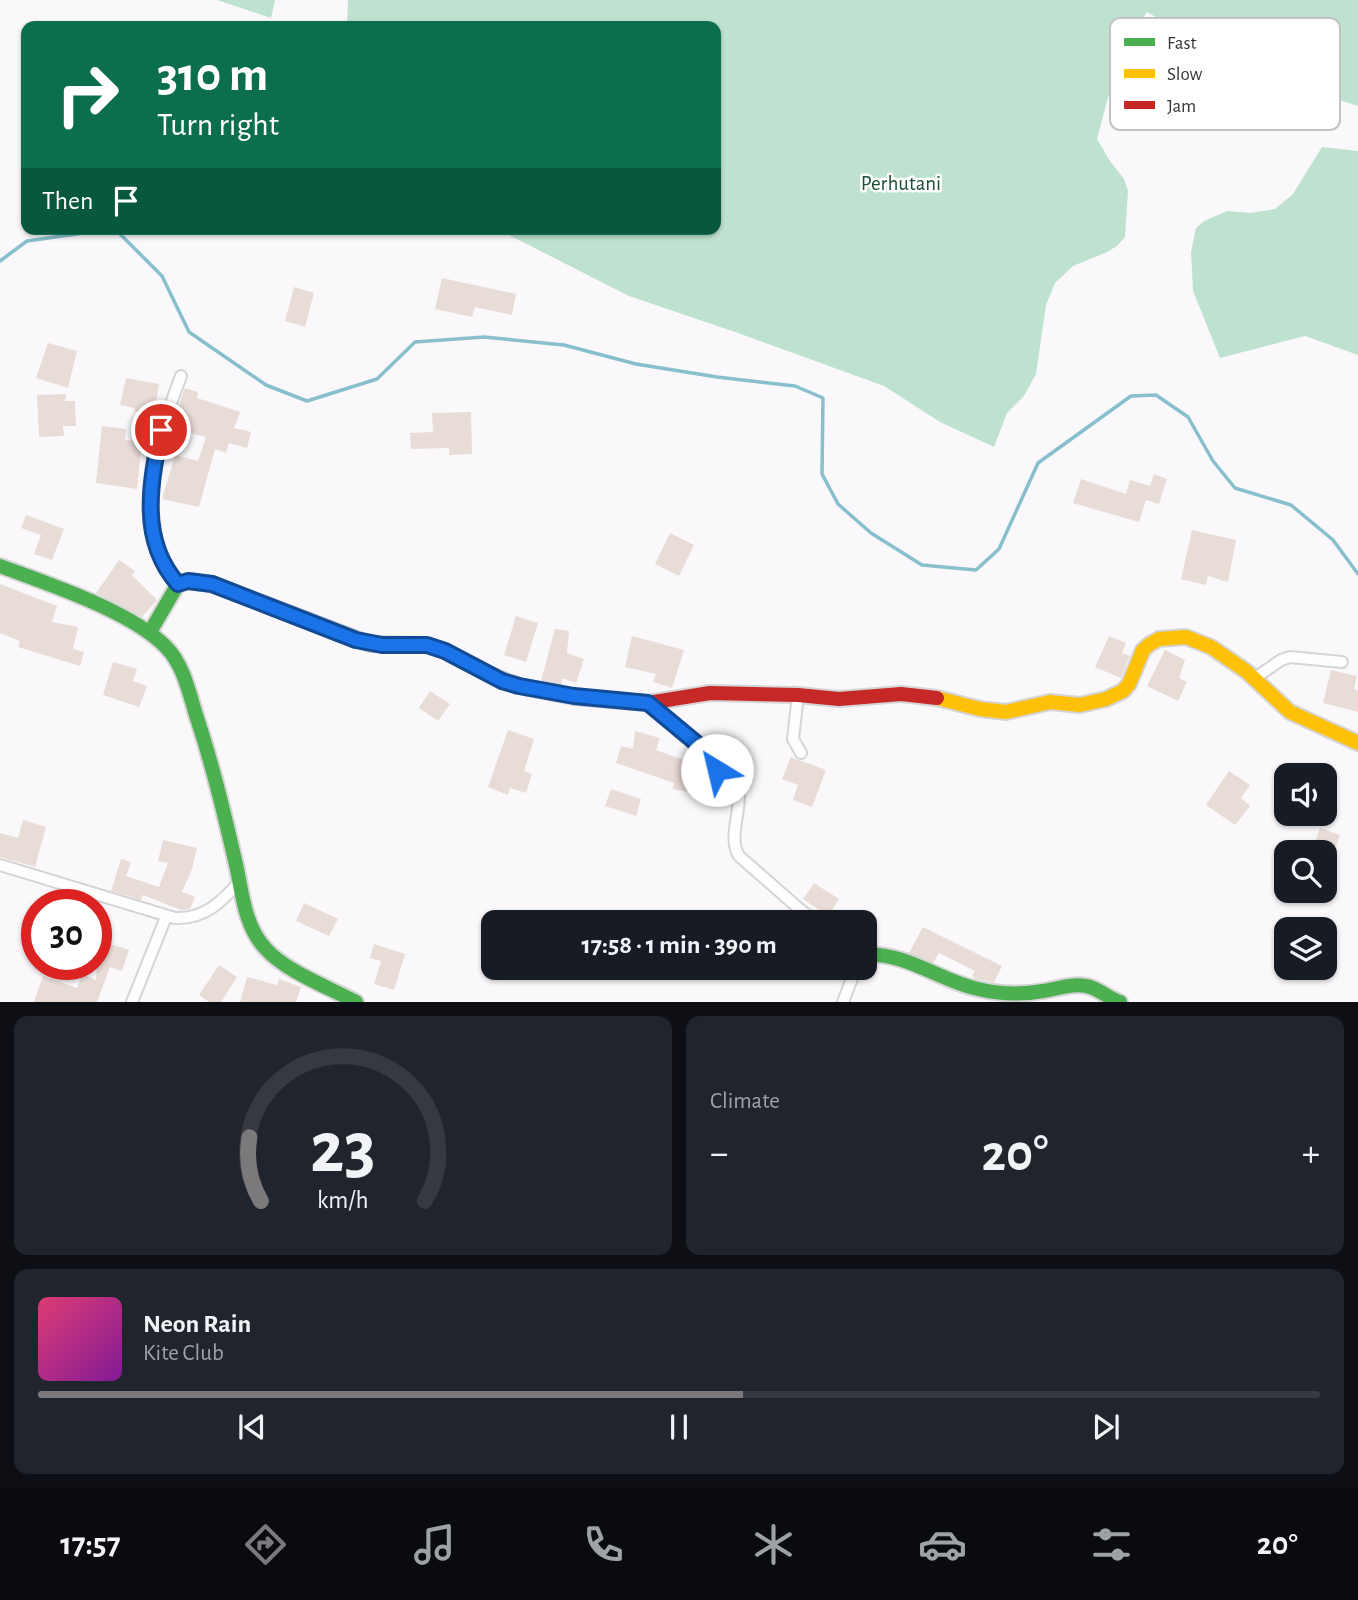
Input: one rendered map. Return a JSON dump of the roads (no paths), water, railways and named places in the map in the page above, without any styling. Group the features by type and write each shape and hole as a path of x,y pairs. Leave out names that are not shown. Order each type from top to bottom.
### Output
{"street":[{"path":"178,584 159,559 152,537 150,514 161,430 181,376"},
{"path":"0,566 68,592 150,632 169,650 184,677 220,793 239,882 251,923 265,948 286,965 356,1002"},
{"path":"150,632 178,584 188,581 212,584 370,644 427,645 453,655 502,681 574,696 648,703 710,693 839,699 901,694 922,695 980,709 1006,712 1050,702 1080,705 1106,699 1123,691 1129,684 1143,650 1159,639 1172,637 1199,640 1255,678 1265,691 1290,712 1358,743"},
{"path":"1255,678 1290,657 1342,662"},
{"path":"798,695 793,739 801,753"},
{"path":"648,703 701,747 711,765 738,787 734,843 739,856 801,910"},
{"path":"0,865 166,917 186,919 208,912 239,882"},
{"path":"132,1002 166,917"},
{"path":"877,955 887,956 946,980 979,989 1036,993 1080,985 1093,988 1120,1002"},
{"path":"843,1002 851,980"}],"waterway":[{"path":"0,261 27,241 70,235"},
{"path":"121,235 162,276 189,332 266,385 307,401 377,379 415,342 484,337 564,345 636,364 795,386 823,398 822,474 838,504 871,533 922,565 976,570 999,549 1038,463 1131,396 1156,395 1188,417 1213,461 1235,488 1291,505 1333,540 1358,574"}],"park label":[{"name":"Perhutani","path":"901,183"}]}
